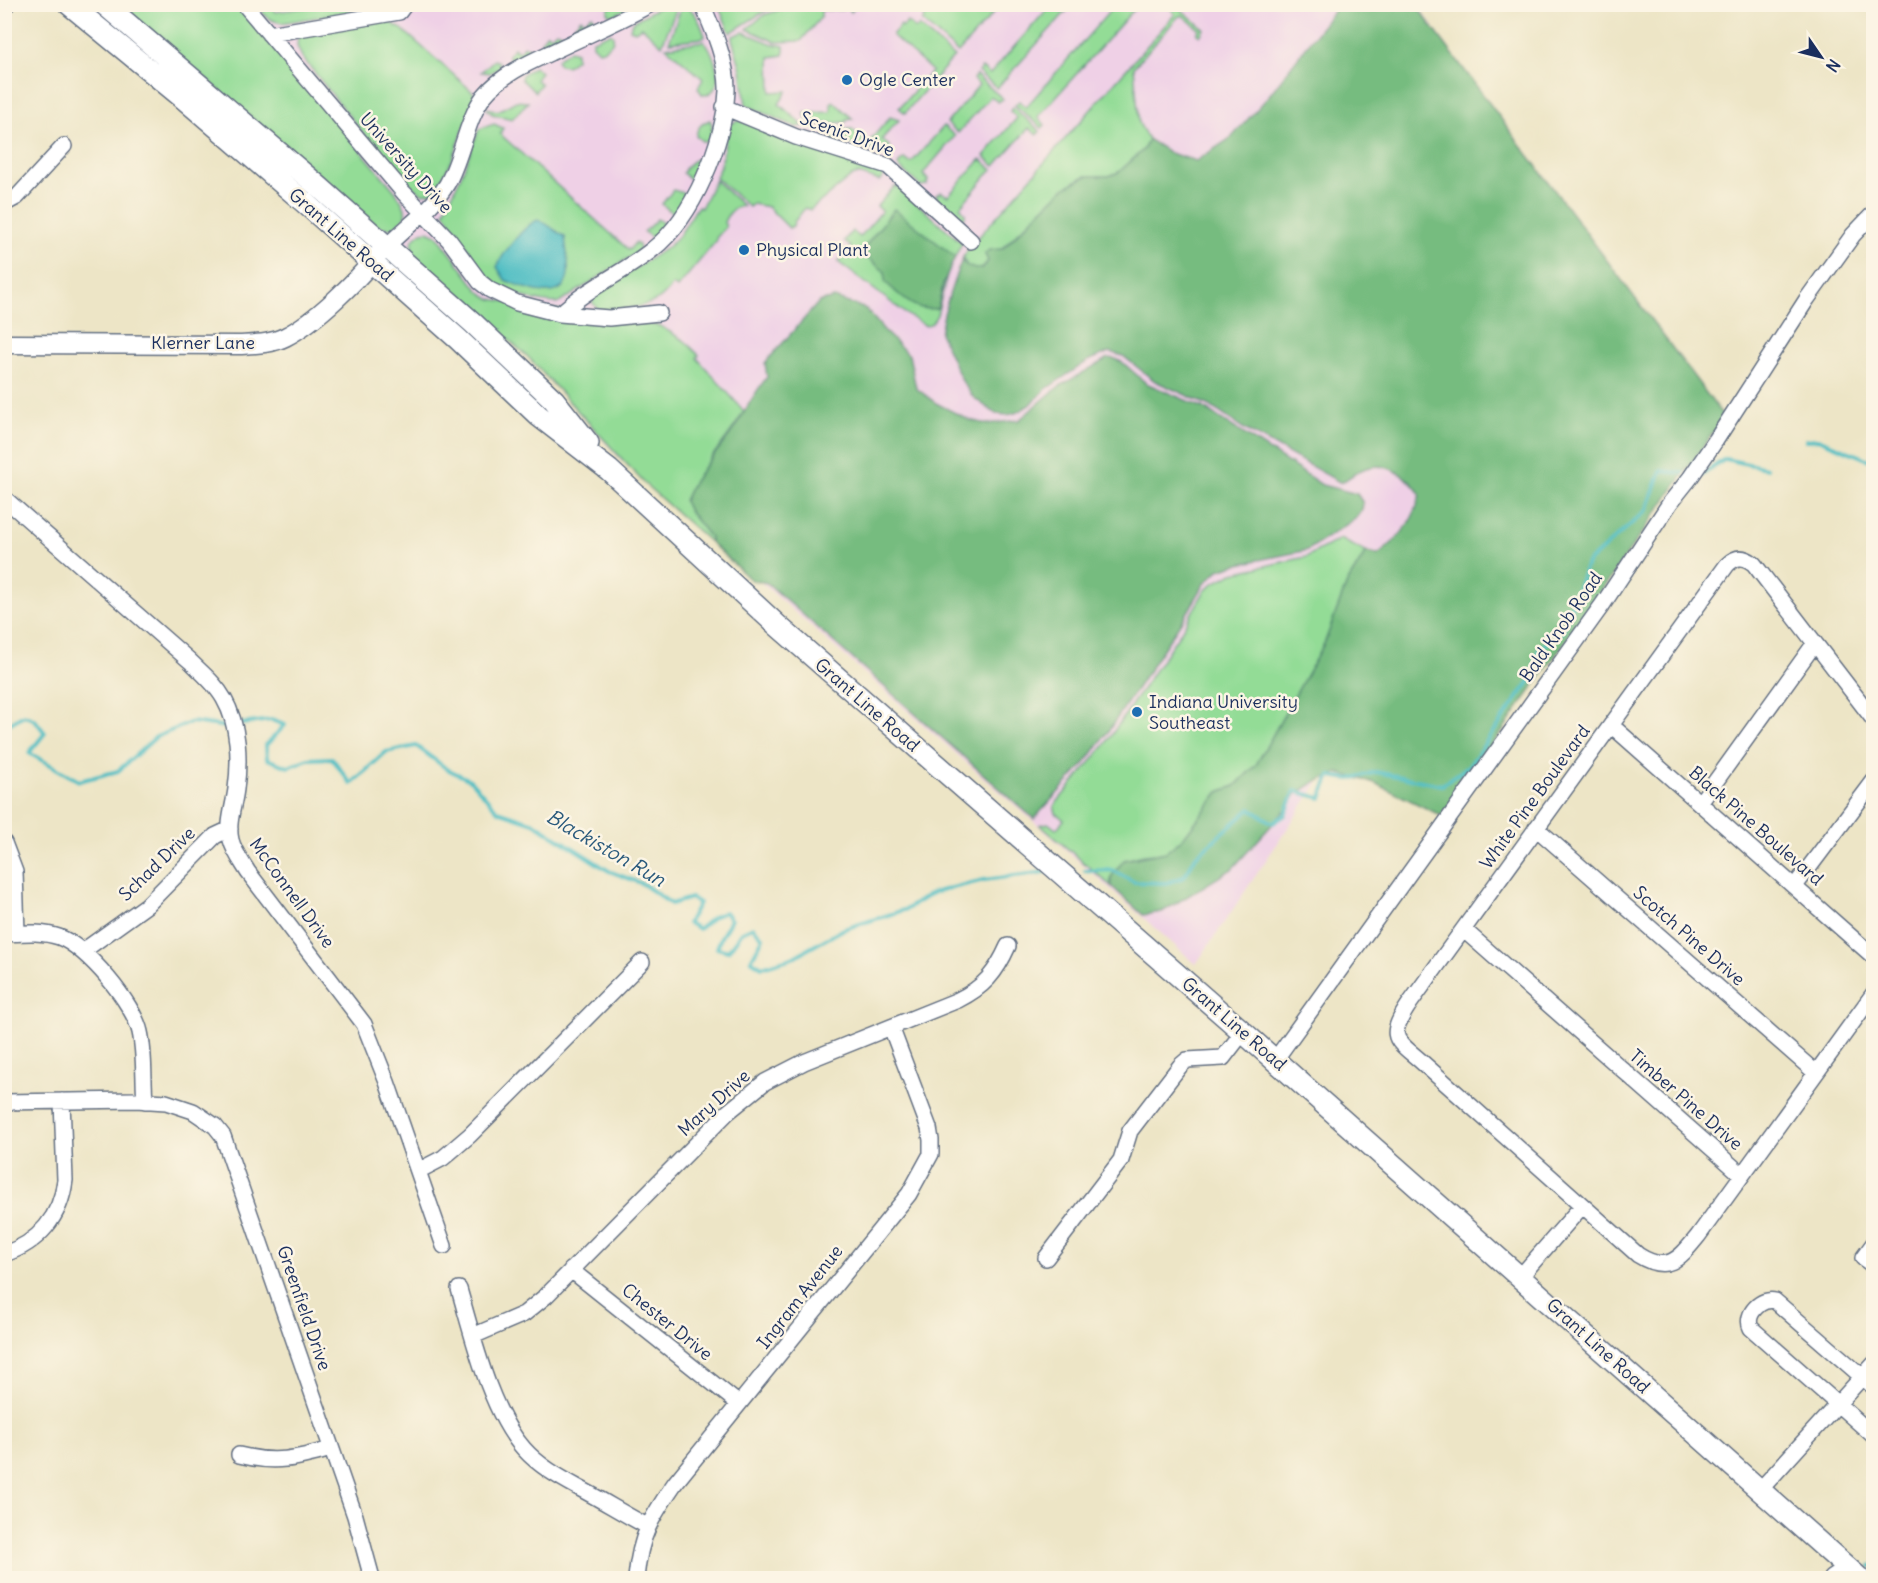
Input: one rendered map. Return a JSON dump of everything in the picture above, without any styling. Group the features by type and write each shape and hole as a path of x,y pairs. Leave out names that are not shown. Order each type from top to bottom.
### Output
{"main road":[{"name":"Grant Line Road","path":"69,4 182,97 372,263 458,339 539,416 609,470 787,634 1520,1276 1759,1491 1846,1575"},
{"name":"Grant Line Road","path":"104,4 387,246 473,323 554,400 609,470"}],"street":[{"path":"4,8 8,4"},
{"name":"University Drive","path":"244,4 423,213 449,240 480,282 490,290 517,303 560,314 609,318 659,313"},
{"path":"269,34 399,12 405,4"},
{"path":"387,246 442,192 484,97 502,80 523,66 651,4"},
{"path":"560,314 594,288 654,249 684,212 700,184 720,130 727,90 722,58 702,4"},
{"name":"Scenic Drive","path":"724,107 796,137 888,166 971,240"},
{"path":"4,204 17,198 64,146"},
{"name":"Bald Knob Road","path":"1275,1060 1603,604 1670,503 1716,440 1807,299 1853,235 1874,213"},
{"name":"Klerner Lane","path":"4,344 239,345 270,342 285,337 317,316 387,246"},
{"name":"McConnell Drive","path":"4,498 190,661 210,680 225,700 233,722 237,748 236,789 230,829 235,851 248,872 364,1024 378,1055 444,1246"},
{"name":"White Pine Boulevard","path":"1741,1174 1683,1254 1667,1264 1657,1264 1638,1255 1424,1064 1401,1042 1396,1035 1395,1028 1536,828 1733,559 1741,557 1754,564 1874,720"},
{"path":"1700,803 1815,643"},
{"name":"Black Pine Boulevard","path":"1611,725 1874,957"},
{"path":"1795,886 1874,781"},
{"name":"Scotch Pine Drive","path":"1536,828 1816,1073"},
{"name":"Schad Drive","path":"83,951 147,905 214,836 230,829"},
{"path":"4,843 15,872 10,933 45,933 67,940 83,951 103,973 136,1020 142,1041 145,1101"},
{"name":"Timber Pine Drive","path":"1464,930 1741,1174 1874,993"},
{"name":"Mary Drive","path":"473,1336 524,1314 546,1296 728,1112 765,1082 804,1062 958,1000 977,990 991,976 1008,946"},
{"path":"418,1171 443,1158 470,1135 642,962"},
{"name":"Ingram Avenue","path":"636,1578 639,1554 647,1526 675,1483 909,1194 931,1154 929,1128 891,1027"},
{"path":"1046,1258 1121,1160 1130,1131 1180,1066 1187,1060 1223,1058 1243,1032"},
{"path":"4,1254 32,1241 49,1225 55,1215 63,1193 64,1180 62,1101"},
{"name":"Greenfield Drive","path":"4,1102 166,1102 193,1111 215,1126 223,1136 355,1516 372,1578"},
{"path":"1520,1276 1582,1206"},
{"path":"1874,1243 1863,1258 1874,1266"},
{"name":"Chester Drive","path":"571,1270 739,1404"},
{"path":"459,1289 489,1384 503,1417 524,1450 533,1459 567,1482 647,1526"},
{"path":"1868,1382 1775,1301 1769,1299 1763,1301 1750,1316 1748,1323 1751,1328 1874,1436"},
{"path":"1759,1491 1837,1404 1868,1382 1874,1364"},
{"path":"239,1455 261,1461 280,1461 331,1449"}],"shaded area":[{"name":"Indiana University Southeast","path":"123,5 1418,5 1636,311 1196,964 620,459 529,359"}],"green space":[{"path":"972,4 997,9 958,53 922,21 925,17 917,10 921,6 919,5"},
{"path":"1116,4 1138,5 1038,117 1045,125 1042,128 1015,105 1019,101 1026,107"},
{"path":"120,5 238,5 395,191 405,207 403,220 392,229 377,226"},
{"path":"263,5 273,5 275,12 322,5 391,5 282,23 266,17 261,8"},
{"path":"612,5 630,5 630,7 612,16 608,10"},
{"path":"663,5 678,5 662,45 642,27 635,31 630,29 632,22"},
{"path":"682,5 694,13 705,36 669,42"},
{"path":"718,5 779,5 730,33"},
{"path":"794,5 851,5 854,8 851,12 846,7 842,10 821,10 821,17 801,41 776,42 747,29 764,15"},
{"path":"1051,5 1072,5 997,88 978,72 982,68 990,74"},
{"path":"1176,5 1204,29 1200,36 1197,34 1199,29 1182,15 1178,17 1134,67 1139,123 1148,139 1144,149 1119,172 1109,176 1085,176 1064,188 1001,249 985,254 988,261 981,269 977,270 967,266 963,258 968,249 1175,14 1168,6"},
{"path":"1338,5 1416,5 1724,417 1442,816 1375,783 1338,773 1315,782 1296,794 1288,807 1232,869 1162,912 1143,915 1111,886 1111,877 1124,860 1166,852 1183,838 1219,792 1235,786 1256,765 1325,642 1347,583 1366,552 1378,555 1399,536 1415,512 1420,494 1404,476 1382,467 1374,466 1363,469 1341,483 1243,428 1210,406 1155,381 1123,356 1109,352 1088,361 1046,389 1031,404 1018,412 1008,415 996,414 973,397 962,381 940,333 942,323 964,255 963,262 966,265 980,269 988,261 985,254 987,252 1002,249 1064,188 1086,176 1109,176 1119,172 1144,149 1148,139 1170,153 1196,161 1231,138 1267,98"},
{"path":"592,15 596,21 595,25 580,32 574,26 581,18 584,21"},
{"path":"381,21 389,22 402,29 474,93 475,100 452,160 435,192 423,194 410,185 371,143 302,57 297,46 298,36"},
{"path":"907,22 916,29 919,26 954,57 905,113 899,108 932,71 892,35"},
{"path":"556,31 562,33 562,40 548,47 543,45 541,41 547,33 551,36"},
{"path":"743,32 784,46 784,55 770,57 771,92 787,91 779,104 804,126 796,127 746,105 741,69 732,39 733,36"},
{"path":"610,33 613,35 612,42 599,51 593,45 593,40"},
{"path":"704,41 712,55 718,79 713,91 707,95 702,94 698,88 703,79 666,47"},
{"path":"525,46 530,48 530,55 512,62 508,55 514,48 518,52"},
{"path":"570,50 576,52 576,59 567,66 559,65 557,59"},
{"path":"494,60 499,62 499,68 490,73 481,72"},
{"path":"534,67 541,72 536,80 541,84 535,92 521,79 522,75"},
{"path":"976,75 1003,99 998,102 991,96 958,133 947,123 979,85 973,79"},
{"path":"516,101 528,102 512,119 492,114 487,109 498,111"},
{"path":"833,101 853,119 846,122 814,125 805,117 805,113 831,112"},
{"path":"1013,107 1040,131 1037,135 1029,128 995,166 984,156 1017,118 1010,111"},
{"path":"890,117 899,120 882,139 890,147 890,152 886,154 837,141 829,135 831,130 852,129 868,143"},
{"path":"710,120 712,128 710,137 707,142 702,141 696,136 697,130"},
{"path":"738,120 883,172 883,178 879,181 858,174 852,176 810,210 805,208 793,226 789,228 768,207 753,204 749,207 716,178 722,160 728,125"},
{"path":"494,124 503,128 500,134 629,250 635,243 639,245 638,252 559,303 522,296 488,279 444,212 479,129"},
{"path":"944,126 955,136 923,174 928,180 927,185 920,186 898,166 899,163 904,159 911,163"},
{"path":"698,159 701,165 695,179 688,178 683,173 684,171 691,162"},
{"path":"981,159 992,169 960,207 965,217 958,219 937,201 936,195 941,192 948,196"},
{"path":"715,180 743,206 734,209 729,214 724,222 726,227 716,238 717,240 677,288 673,285 654,302 620,309 598,309 592,302 594,296 669,246 679,236 698,206 701,208"},
{"path":"897,186 962,243 948,271 937,315 932,323 926,326 909,316 838,262 851,247 844,241 852,231 860,237 882,211 877,206"},
{"path":"673,190 684,193 685,199 677,212 672,213 662,204"},
{"path":"894,209 955,257 943,284 938,308 922,308 902,298 885,282 885,272 867,257 864,248"},
{"path":"657,219 664,224 664,228 657,236 651,237 644,232"},
{"path":"428,231 437,235 479,291 491,299 660,326 685,341 699,355 697,358 744,411 697,477 684,501 689,511 710,537 710,542 646,485 529,358 416,258 411,251 413,239 422,232"},
{"path":"834,298 866,309 909,355 916,388 936,403 969,420 987,424 1019,420 1058,387 1108,358 1116,359 1146,383 1204,408 1322,485 1357,494 1363,503 1362,510 1355,519 1308,550 1234,565 1219,570 1205,583 1086,762 1034,819 767,583 751,580 710,542 710,537 689,511 684,501 695,480 737,424 767,377 765,363 819,302"},
{"path":"1340,539 1366,552 1347,583 1325,642 1256,765 1235,786 1219,792 1183,838 1166,853 1124,860 1111,877 1111,886 1040,825 1048,823 1056,829 1064,820 1056,813 1054,806 1104,746 1180,633 1204,592 1212,584 1233,573 1306,557"}],"water":[{"path":"538,220 565,237 568,274 565,284 559,290 551,292 532,290 505,280 497,267 514,240"}],"waterway":[{"path":"1806,440 1818,439 1874,462"},
{"name":"Blackiston Run","path":"1699,477 1725,459 1766,468"},
{"name":"Blackiston Run","path":"1085,871 1112,870 1134,882 1166,883 1184,877 1196,856 1250,809 1273,823 1285,815 1295,791 1321,798 1330,776 1350,779 1376,772 1442,785 1469,766 1532,678 1539,649 1562,632 1587,563 1647,510 1661,471 1683,473"},
{"name":"Blackiston Run","path":"4,728 24,715 35,720 45,733 29,753 79,781 118,771 156,737 192,722 227,727"},
{"name":"Blackiston Run","path":"241,724 271,720 285,725 266,745 267,759 288,767 308,759 332,758 351,784 386,752 416,746 447,769 470,780 498,811 534,823 609,871 643,884 671,904 691,898 699,903 688,923 699,929 713,917 725,912 731,920 717,948 728,951 742,932 753,927 763,938 751,960 762,967 792,958 844,929 907,909 932,893 984,880 1045,872"}],"place":[{"name":"Ogle Center","path":"847,80"},
{"name":"Physical Plant","path":"744,250"},
{"name":"Indiana University Southeast","path":"1137,712"}]}
